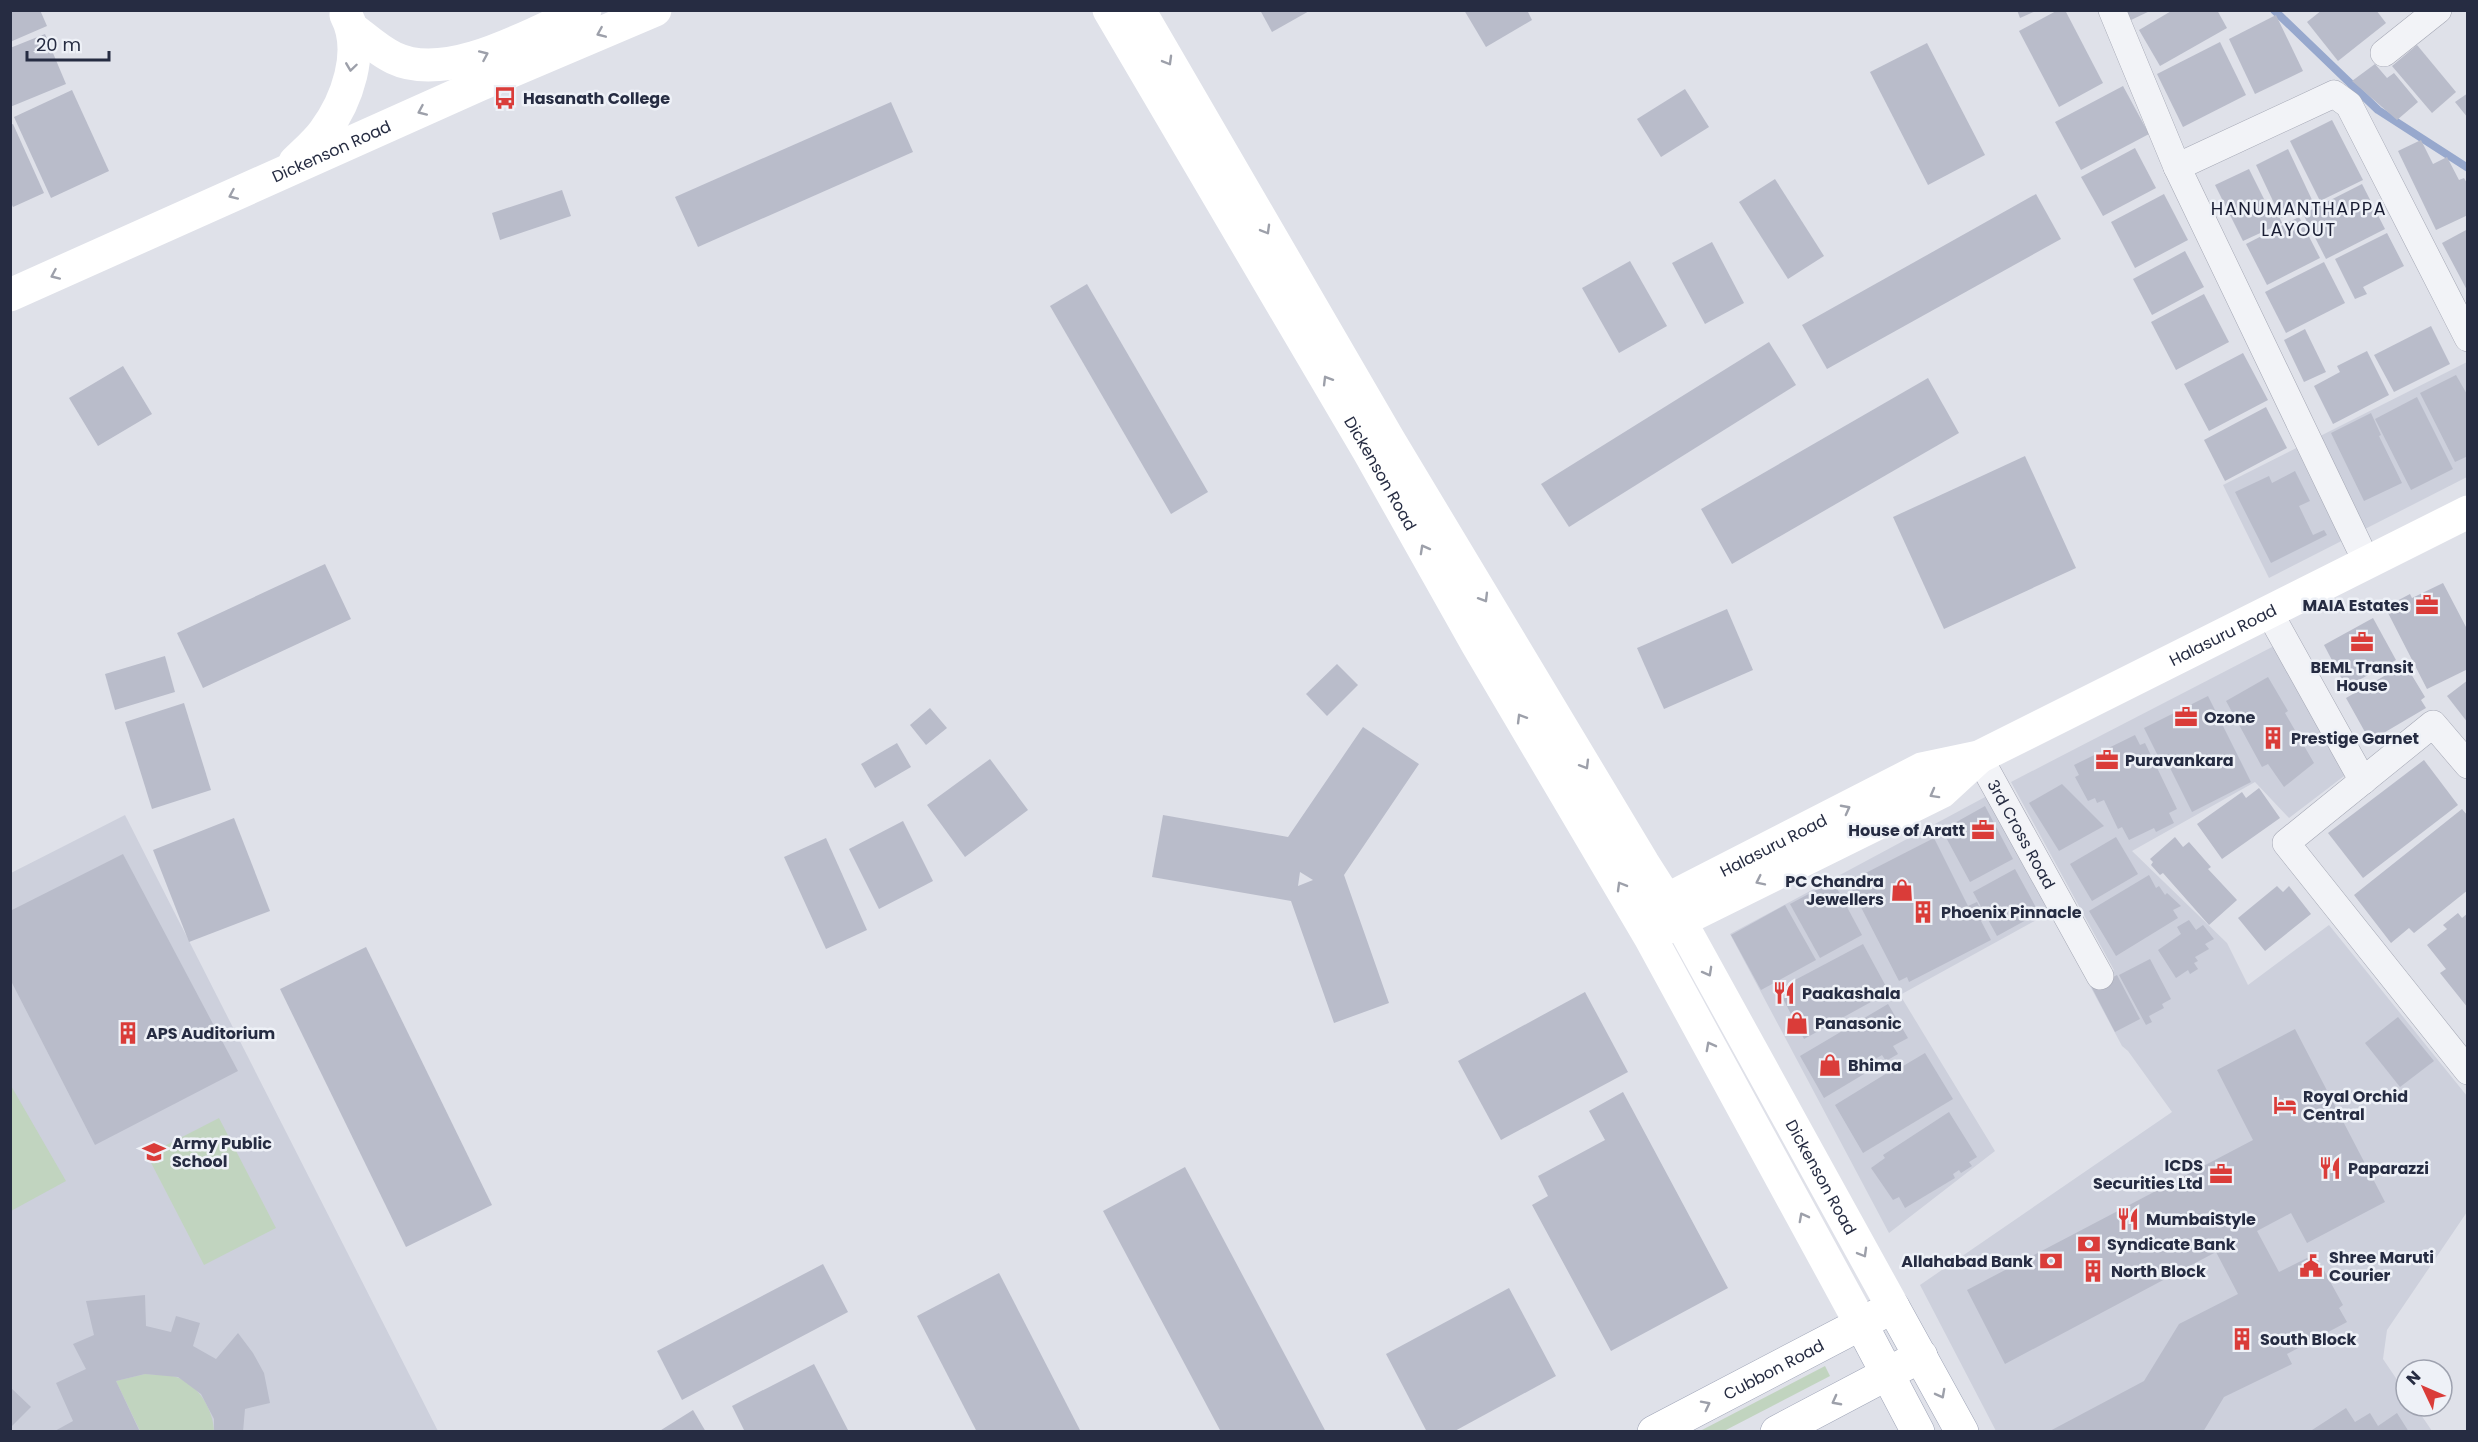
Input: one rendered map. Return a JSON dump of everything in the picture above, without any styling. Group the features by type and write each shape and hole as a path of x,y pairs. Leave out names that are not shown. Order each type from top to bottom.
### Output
{"main road":[{"path":"349,20 381,51 397,60 435,66 473,60 585,10"},
{"name":"Dickenson Road","path":"10,295 655,10"},
{"name":"Dickenson Road","path":"1122,13 1389,440 1674,910 1962,1431"},
{"name":"Dickenson Road","path":"1122,13 1477,644 1644,926 1918,1431"},
{"path":"287,171 324,132 347,91 353,60 349,20"},
{"name":"Halasuru Road","path":"1674,910 1941,792 1979,757 2468,512"},
{"path":"1644,926 1674,910"},
{"name":"Cubbon Road","path":"1654,1431 1893,1307"},
{"path":"1777,1431 1921,1356"}],"street":[{"path":"2112,10 2177,167 2367,563"},
{"path":"2384,53 2438,10"},
{"path":"2177,167 2334,94 2349,105 2468,338"},
{"path":"2269,612 2363,781"},
{"path":"2468,765 2433,724 2286,843 2468,1071"},
{"name":"3rd Cross Road","path":"1979,757 2100,976"}],"shaded area":[{"path":"2467,362 2467,477 2269,578 2223,485"},
{"path":"2274,646 2348,773 2289,818 2255,782 2132,851 2227,943 2248,985 2329,925 2467,1096 2467,1212 2387,1330 2383,1359 2394,1375 2394,1418 2423,1418 2432,1431 1996,1431 1920,1285 2172,1112 2122,1046 2088,982 2114,970 2011,782"},
{"path":"1987,796 2051,912 1900,995 1995,1151 1889,1233 1730,934"},
{"name":"Army Public School","path":"125,815 438,1431 11,1432 11,873"}],"green space":[{"path":"10,1084 66,1181 11,1211 10,1210"},
{"path":"219,1118 276,1228 204,1265 147,1155"},
{"path":"1825,1366 1830,1376 1724,1431 1700,1431"},
{"path":"145,1374 179,1378 193,1387 208,1407 214,1431 140,1431 116,1381"}],"building":[{"path":"10,10 40,10 47,26 10,42"},
{"path":"1260,10 1311,10 1272,32"},
{"path":"1464,10 1527,10 1532,20 1486,47"},
{"path":"2017,10 2038,10 2020,18"},
{"path":"2058,10 2065,10 2103,83 2059,107 2019,31"},
{"path":"2126,10 2152,10 2131,20"},
{"path":"2173,10 2217,10 2227,28 2160,66 2139,30"},
{"path":"2322,10 2376,10 2386,23 2338,61 2307,22"},
{"path":"2276,15 2303,71 2255,94 2229,39"},
{"path":"45,34 66,84 10,107 10,48"},
{"path":"2220,42 2246,95 2183,127 2157,74"},
{"path":"1927,43 1985,155 1928,185 1870,72"},
{"path":"2417,45 2456,92 2432,113 2392,66"},
{"path":"2375,64 2387,78 2394,73 2418,102 2397,120 2352,81"},
{"path":"2123,86 2149,134 2081,170 2055,122"},
{"path":"1685,89 1709,127 1661,157 1637,119"},
{"path":"72,90 109,171 51,198 14,117"},
{"path":"2468,93 2468,118 2455,102"},
{"path":"891,102 913,152 698,247 675,197"},
{"path":"2332,120 2363,180 2320,201 2290,141"},
{"path":"13,124 44,193 13,207 10,201 10,125"},
{"path":"2421,140 2433,164 2447,157 2459,180 2464,178 2468,185 2468,215 2436,230 2398,151"},
{"path":"2135,148 2156,188 2103,216 2081,177"},
{"path":"2288,149 2313,202 2281,218 2256,165"},
{"path":"2249,169 2271,213 2276,210 2282,223 2243,241 2215,185"},
{"path":"1775,179 1824,256 1788,279 1739,202"},
{"path":"2362,184 2385,229 2326,259 2303,214"},
{"path":"562,190 571,216 500,240 492,213"},
{"path":"2036,194 2061,239 1827,369 1802,325"},
{"path":"2164,194 2188,240 2135,268 2111,222"},
{"path":"2299,217 2320,258 2267,285 2246,244"},
{"path":"2468,229 2468,292 2442,243"},
{"path":"2387,233 2404,266 2363,287 2367,294 2355,299 2335,259"},
{"path":"1712,242 1744,303 1705,324 1672,263"},
{"path":"2185,251 2204,287 2152,315 2133,279"},
{"path":"1630,261 1667,326 1619,353 1582,288"},
{"path":"2324,262 2345,303 2286,333 2265,292"},
{"path":"1087,284 1208,492 1171,514 1050,306"},
{"path":"2204,294 2229,342 2176,370 2151,322"},
{"path":"2431,326 2450,364 2394,392 2374,355"},
{"path":"2305,329 2326,372 2304,382 2284,340"},
{"path":"1769,342 1796,385 1569,527 1541,484"},
{"path":"2367,351 2389,395 2333,424 2314,386 2340,372 2337,366"},
{"path":"2243,353 2268,400 2209,431 2184,384"},
{"path":"123,366 152,414 98,446 69,398"},
{"path":"2456,375 2468,396 2468,456 2455,462 2420,393"},
{"path":"1928,378 1959,433 1732,564 1701,509"},
{"path":"2417,397 2453,469 2411,490 2375,419"},
{"path":"2266,407 2287,448 2225,481 2204,440"},
{"path":"2371,413 2381,435 2379,436 2402,483 2364,501 2331,433"},
{"path":"2025,456 2076,568 1944,629 1893,517"},
{"path":"2295,471 2310,501 2299,506 2313,535 2324,530 2327,535 2271,563 2235,492 2269,476 2272,483"},
{"path":"325,564 351,619 203,688 177,633"},
{"path":"2443,583 2466,627 2468,626 2468,669 2427,689 2387,611 2395,607 2393,603 2410,594 2412,598"},
{"path":"1727,609 1753,670 1664,709 1637,648"},
{"path":"2373,618 2396,660 2346,687 2324,645"},
{"path":"165,656 175,692 115,710 105,674"},
{"path":"1337,664 1358,685 1327,716 1306,694"},
{"path":"2405,664 2425,697 2421,700 2426,708 2370,741 2346,698"},
{"name":"Prestige Garnet","path":"2268,677 2288,711 2285,713 2314,763 2284,787 2268,764 2262,767 2226,701"},
{"path":"2468,680 2468,723 2447,696"},
{"path":"2208,696 2251,782 2192,812 2163,754 2158,756 2144,728"},
{"path":"184,703 211,790 152,809 125,722"},
{"path":"930,708 947,728 926,745 910,725"},
{"path":"1363,727 1419,764 1344,875 1389,1003 1334,1023 1291,901 1152,877 1163,815 1288,837","holes":["1300,872 1313,880 1298,886"]},
{"path":"2135,735 2140,745 2145,743 2177,809 2169,813 2174,823 2156,832 2154,828 2129,840 2122,827 2118,829 2104,800 2097,803 2095,798 2088,801 2075,777 2079,775 2074,765"},
{"path":"897,743 911,767 875,788 861,764"},
{"path":"990,759 1028,810 965,857 927,805"},
{"path":"2424,760 2458,805 2363,878 2328,833"},
{"path":"2062,784 2104,826 2059,851 2029,803"},
{"path":"2259,788 2280,818 2222,859 2197,824 2242,792 2246,798"},
{"path":"1985,806 2013,859 1970,882 1942,830"},
{"path":"2462,809 2468,816 2468,890 2414,933 2409,928 2391,943 2354,895"},
{"path":"234,818 270,911 189,942 153,850"},
{"path":"903,821 933,881 879,909 849,849"},
{"path":"2116,837 2138,874 2092,901 2070,864"},
{"path":"2175,837 2183,847 2189,842 2211,867 2208,869 2237,900 2209,925 2163,873 2160,875 2151,865 2153,862 2150,859"},
{"path":"826,838 867,930 826,949 784,857"},
{"name":"Phoenix Pinnacle","path":"1934,838 1968,906 1977,902 1985,919 1981,921 1991,940 1909,982 1907,977 1899,981 1848,882"},
{"name":"APS Auditorium","path":"123,854 238,1071 95,1145 10,979 10,911"},
{"path":"2015,869 2039,913 1997,936 1973,892"},
{"path":"2149,875 2156,888 2159,886 2165,895 2167,893 2181,906 2173,910 2178,918 2116,956 2089,911"},
{"path":"1833,881 1862,935 1820,958 1790,904"},
{"path":"2277,886 2283,892 2289,886 2311,914 2265,951 2238,918"},
{"path":"1785,905 1816,960 1761,990 1731,935"},
{"path":"2458,913 2462,918 2468,913 2468,1008 2440,973 2446,969 2427,945 2447,929 2443,925"},
{"path":"2189,920 2196,930 2203,925 2214,939 2205,944 2209,949 2195,957 2198,961 2194,963 2198,969 2190,974 2188,970 2176,978 2158,950 2181,934 2177,927"},
{"path":"1863,944 1889,992 1804,1039 1778,989"},
{"path":"366,947 492,1205 406,1247 280,989"},
{"path":"2150,959 2171,999 2162,1004 2164,1008 2149,1016 2152,1022 2146,1025 2119,975"},
{"path":"2117,975 2140,1019 2115,1032 2092,988"},
{"path":"1585,992 1628,1072 1501,1140 1458,1061"},
{"path":"1888,1004 1908,1038 1893,1046 1898,1054 1886,1061 1882,1055 1860,1068 1864,1074 1824,1098 1800,1056"},
{"path":"2398,1017 2434,1061 2400,1087 2365,1043"},
{"path":"2295,1029 2385,1202 2307,1243 2291,1213 2257,1231 2279,1272 2315,1254 2343,1305 2339,1308 2347,1322 2287,1354 2292,1364 2224,1397 2203,1432 2048,1432 2144,1381 2179,1324 2238,1294 2216,1252 2005,1364 1967,1290 2253,1140 2217,1070"},
{"path":"1925,1053 1953,1099 1863,1153 1835,1105"},
{"path":"1623,1092 1728,1288 1611,1351 1532,1205 1548,1196 1538,1176 1605,1140 1589,1111"},
{"path":"1949,1112 1977,1157 1969,1162 1972,1166 1961,1173 1959,1170 1953,1174 1955,1178 1905,1208 1899,1197 1893,1200 1871,1168 1885,1158 1883,1155"},
{"path":"1185,1167 1326,1432 1221,1432 1103,1211"},
{"path":"823,1264 848,1312 682,1400 657,1351"},
{"path":"999,1273 1081,1432 977,1432 917,1316"},
{"path":"1509,1288 1556,1376 1453,1432 1427,1432 1386,1354"},
{"path":"145,1295 146,1326 171,1332 176,1316 200,1323 193,1346 216,1359 238,1333 253,1353 264,1373 270,1403 245,1409 243,1432 214,1432 214,1419 201,1394 178,1377 145,1374 116,1381 140,1432 53,1432 73,1421 56,1383 86,1369 73,1344 94,1335 86,1301"},
{"path":"814,1364 849,1432 745,1432 732,1406"},
{"path":"10,1387 31,1407 10,1428"},
{"path":"2346,1408 2355,1422 2370,1413 2378,1426 2394,1415 2394,1418 2400,1418 2409,1432 2309,1432"},
{"path":"693,1410 706,1432 658,1432"}],"waterway":[{"path":"2274,10 2378,110 2468,168"}],"place":[{"name":"Hasanath College","path":"505,98"},
{"name":"MAIA Estates","path":"2427,605"},
{"name":"BEML Transit House","path":"2362,642"},
{"name":"Ozone","path":"2186,717"},
{"name":"Prestige Garnet","path":"2273,738"},
{"name":"Puravankara","path":"2107,760"},
{"name":"House of Aratt","path":"1983,830"},
{"name":"PC Chandra Jewellers","path":"1902,890"},
{"name":"Phoenix Pinnacle","path":"1923,912"},
{"name":"Paakashala","path":"1784,993"},
{"name":"Panasonic","path":"1797,1023"},
{"name":"APS Auditorium","path":"128,1033"},
{"name":"Bhima","path":"1830,1065"},
{"name":"Royal Orchid Central","path":"2285,1105"},
{"name":"Army Public School","path":"154,1152"},
{"name":"Paparazzi","path":"2330,1168"},
{"name":"ICDS Securities Ltd","path":"2221,1174"},
{"name":"MumbaiStyle","path":"2128,1219"},
{"name":"Syndicate Bank","path":"2089,1244"},
{"name":"Allahabad Bank","path":"2051,1261"},
{"name":"Shree Maruti Courier","path":"2311,1266"},
{"name":"North Block","path":"2093,1271"},
{"name":"South Block","path":"2242,1339"}],"district":[{"name":"HANUMANTHAPPA LAYOUT","path":"2299,219"}]}
